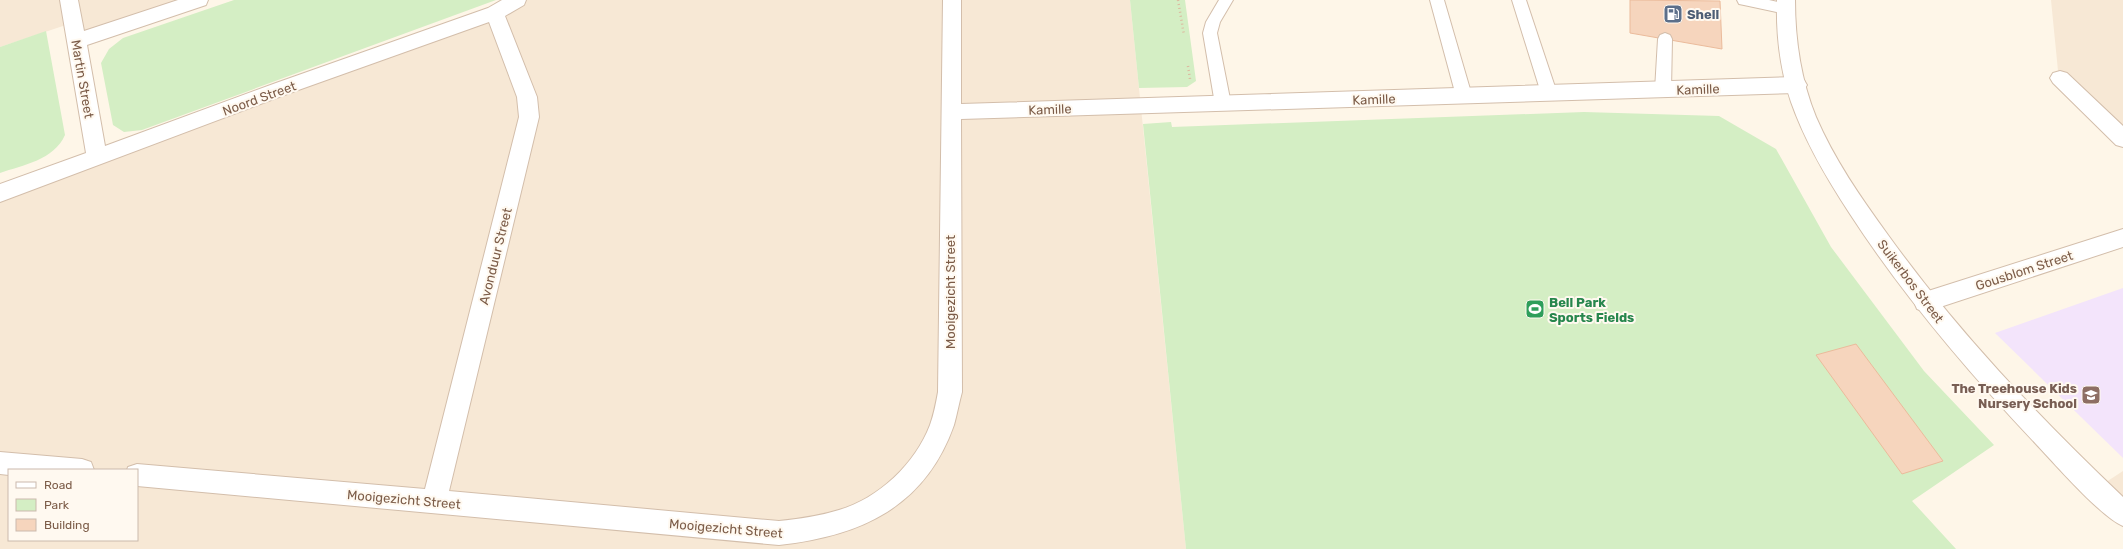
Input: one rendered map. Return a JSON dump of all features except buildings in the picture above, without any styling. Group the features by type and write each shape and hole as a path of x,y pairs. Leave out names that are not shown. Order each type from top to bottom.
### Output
{"street":[{"name":"Martin Street","path":"69,0 97,158"},
{"path":"76,41 199,0"},
{"name":"Noord Street","path":"0,193 283,88 495,13 517,0"},
{"name":"Mooigezicht Street","path":"138,475 778,533 806,532 833,526 859,516 887,499 916,472 930,453 940,434 950,392 952,0"},
{"name":"Suikerbos Street","path":"1786,5 1787,39 1797,85 1813,132 1833,168 1884,248 1925,302 2025,416 2123,514"},
{"name":"Avonduur Street","path":"434,501 528,117 527,97 495,13"},
{"path":"2060,78 2123,139"},
{"name":"Kamille","path":"951,112 1797,85"},
{"name":"Gousblom Street","path":"1925,302 2123,238"},
{"path":"0,463 70,469"}],"lane":[{"path":"1223,104 1210,33 1213,22 1226,0"},
{"path":"1437,0 1464,96"},
{"path":"1519,0 1550,93"},
{"path":"1744,0 1786,5"},
{"path":"1663,90 1665,39"}],"shaded area":[{"path":"0,0 200,0 79,42 75,22 0,47"},
{"path":"514,0 1130,0 1186,549 0,549 0,191"},
{"path":"2051,0 2123,0 2123,142 2059,81"},
{"name":"The Treehouse Kids Nursery School","path":"2123,288 2123,458 1995,333"},
{"path":"2123,471 2123,509 2100,486"}],"green space":[{"path":"234,0 496,0 142,130 124,132 113,125 101,63 109,49 123,38"},
{"path":"1130,0 1185,0 1196,81 1187,87 1139,88"},
{"path":"46,31 65,135 60,143 46,156 28,164 0,173 0,47"},
{"name":"Bell Park Sports Fields","path":"1584,112 1719,116 1776,149 1831,247 1924,371 1994,445 1912,501 1956,549 1186,549 1143,124 1171,122 1172,127"}],"place":[{"name":"Shell","path":"1673,14"},
{"name":"Bell Park Sports Fields","path":"1535,309"},
{"name":"The Treehouse Kids Nursery School","path":"2091,395"}]}
